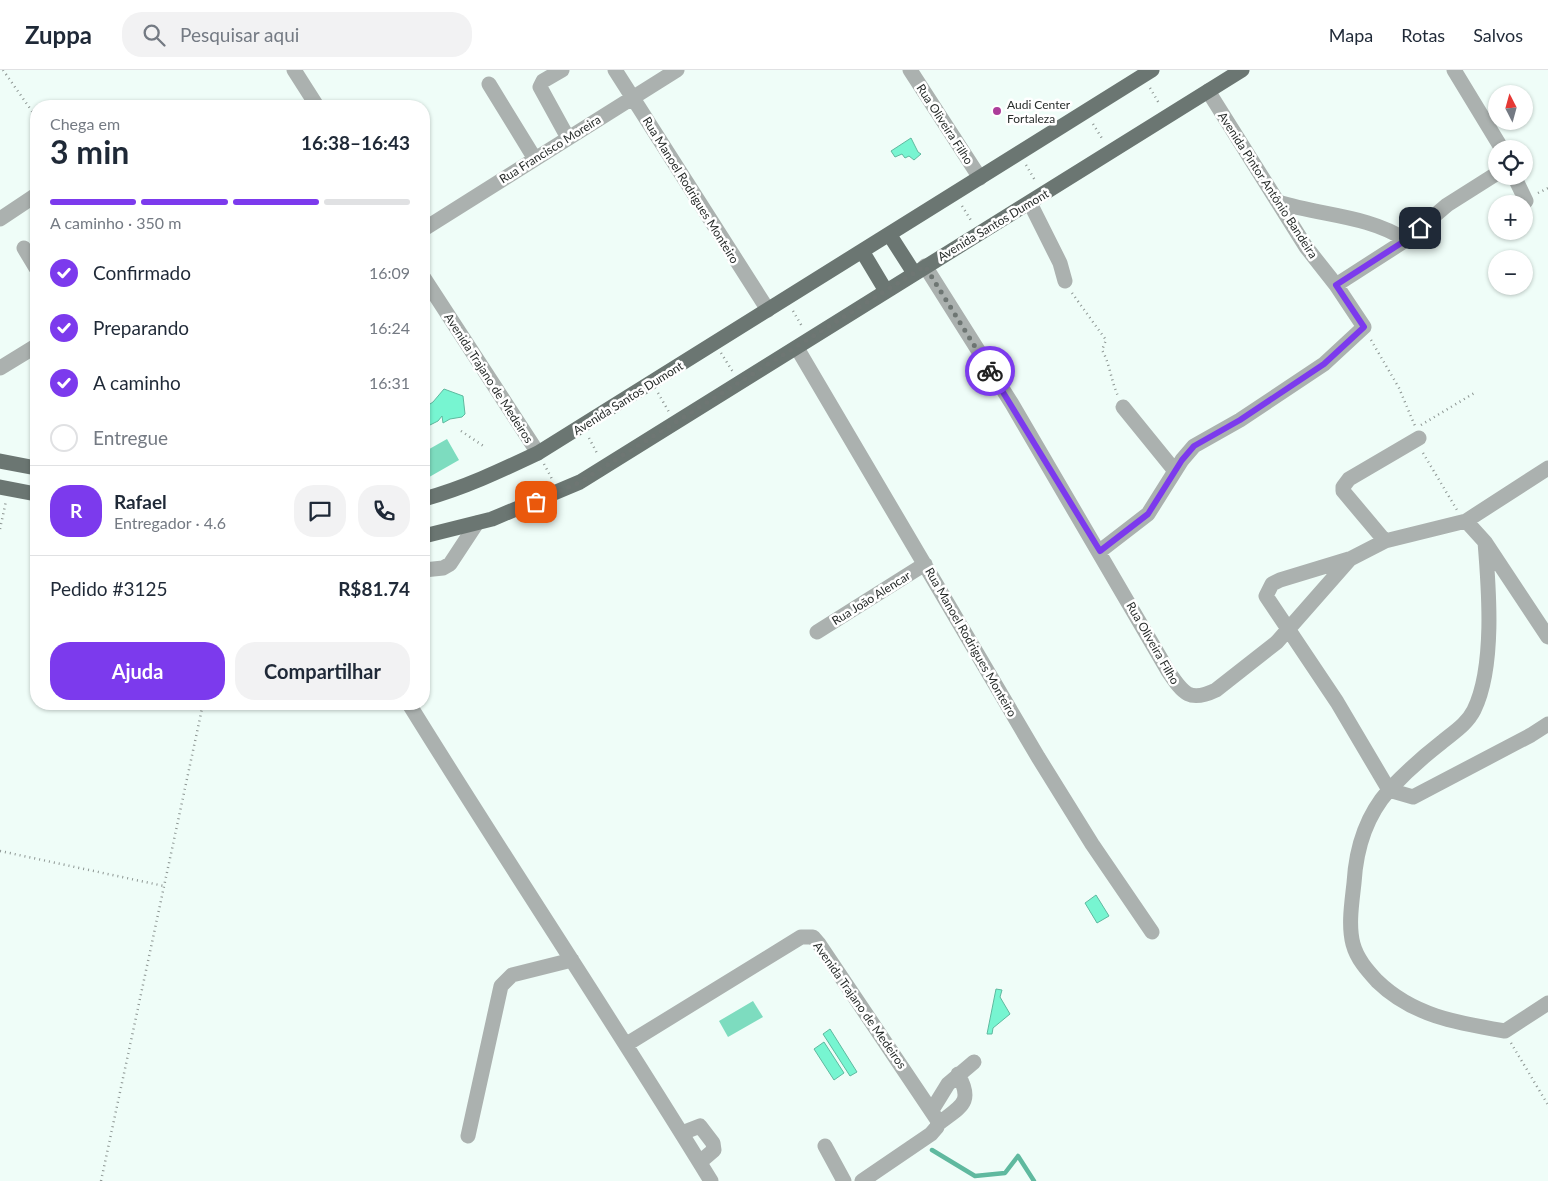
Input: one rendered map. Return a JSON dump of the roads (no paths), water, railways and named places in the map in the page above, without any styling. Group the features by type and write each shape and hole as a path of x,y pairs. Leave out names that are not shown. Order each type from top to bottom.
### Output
{"main road":[{"name":"Avenida Santos Dumont","path":"430,535 478,524 536,502 580,482 1242,70"},
{"name":"Avenida Santos Dumont","path":"430,497 494,474 538,453 652,384 1147,73"},
{"path":"889,234 919,270"},
{"path":"862,251 886,291"},
{"path":"0,461 30,467"},
{"path":"4,488 30,493"}],"street":[{"path":"294,70 313,100"},
{"path":"562,70 542,81 540,87 541,93 568,138"},
{"name":"Rua Manoel Rodrigues Monteiro","path":"615,70 768,310"},
{"name":"Rua Francisco Moreira","path":"430,225 677,70"},
{"name":"Rua Oliveira Filho","path":"910,70 980,178"},
{"path":"1454,70 1497,140"},
{"path":"489,84 535,159"},
{"name":"Avenida Pintor Antônio Bandeira","path":"1175,471 1194,446 1240,420 1324,364 1364,327 1336,285 1306,247 1208,91"},
{"path":"1336,285 1406,240 1447,205 1488,179"},
{"path":"0,218 30,199"},
{"path":"1037,199 1065,280"},
{"path":"1278,202 1308,211 1376,224 1406,240"},
{"path":"24,248 30,258"},
{"name":"Rua Oliveira Filho","path":"919,270 1012,404 1182,692 1197,696 1216,690 1277,642 1350,559"},
{"name":"Avenida Trajano de Medeiros","path":"430,287 538,453"},
{"name":"Rua Manoel Rodrigues Monteiro","path":"804,344 925,564 1043,765 1092,844 1152,932"},
{"path":"0,368 30,350"},
{"path":"1100,551 1148,514 1175,471 1124,407"},
{"path":"1384,541 1344,492 1343,488 1349,479 1418,433"},
{"path":"1548,468 1466,521 1384,541 1350,559 1272,584 1267,590 1267,600 1337,702 1389,790 1412,797 1531,735 1548,724"},
{"path":"1466,521 1485,542 1548,637"},
{"path":"430,569 443,568 450,564 478,524"},
{"path":"1485,542 1488,604 1486,663 1482,692 1465,723 1389,790 1365,826 1360,842 1354,879 1351,927 1353,943 1365,968 1389,992 1417,1010 1446,1020 1505,1031 1548,1003"},
{"name":"Rua João Alencar","path":"817,632 925,564"},
{"path":"413,710 491,836 627,1044 712,1181"},
{"name":"Avenida Trajano de Medeiros","path":"627,1044 801,937 809,936 819,944 935,1117"},
{"path":"468,1136 502,986 506,979 517,973 572,960"},
{"path":"862,1181 931,1134 935,1117 948,1084 974,1062"},
{"path":"935,1117 963,1104 966,1099 964,1086 958,1074"},
{"path":"682,1133 698,1126 703,1127 713,1143 714,1150 700,1162"},
{"path":"824,1146 844,1181"}],"waterway":[{"path":"932,1150 975,1176 1005,1173 1018,1156 1034,1181"}],"place":[{"name":"Audi Center Fortaleza","path":"997,111"}]}
